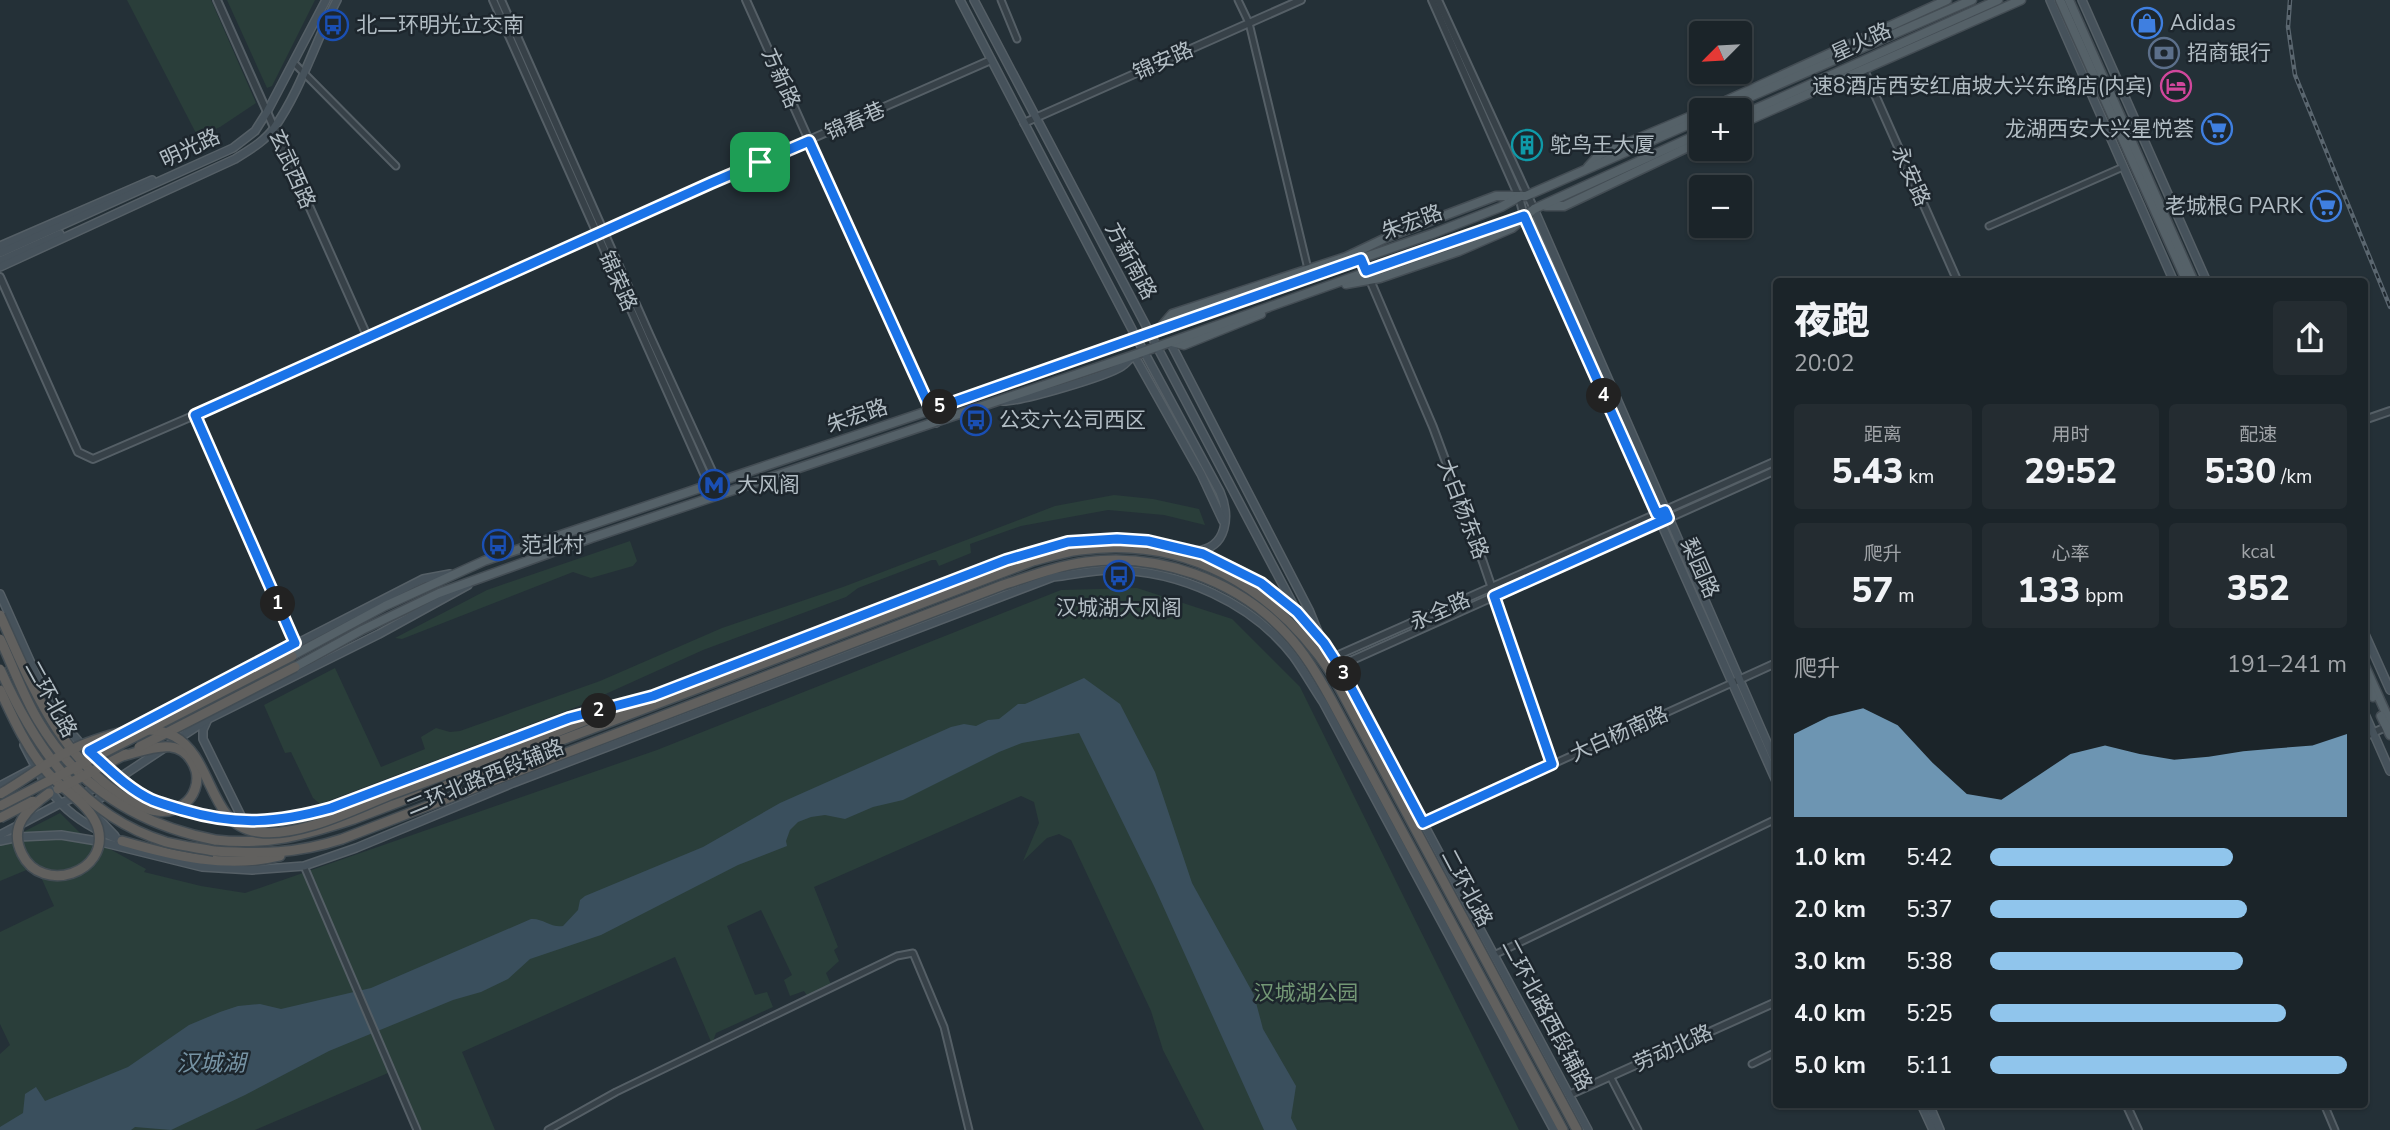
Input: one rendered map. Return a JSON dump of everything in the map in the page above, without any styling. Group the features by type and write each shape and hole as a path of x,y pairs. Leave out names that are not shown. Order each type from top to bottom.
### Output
{"highway":[{"name":"二环北路","path":"0,639 37,720 64,759 120,806 154,823 185,834 215,840 270,841 303,836 434,789 637,706 1032,561 1079,550 1122,548 1174,556 1211,568 1250,588 1278,609 1313,645 1332,674 1577,1130"},
{"name":"二环北路","path":"0,669 37,742 54,765 92,803 143,833 168,842 214,851 299,851 359,834 1053,568 1089,561 1121,561 1197,574 1237,594 1270,617 1303,652 1331,699 1563,1130"},
{"path":"0,615 40,704 64,741 96,777 117,794 149,810 175,810 193,795 197,775 190,760 180,750 164,745 123,756"},
{"path":"0,806 292,656"},
{"path":"0,818 295,667"},
{"path":"0,690 20,731 46,771 83,806 98,828 97,847 92,858 84,868 65,876 51,876 32,867 23,857 18,843 18,830 23,816 49,793"},
{"path":"0,794 87,743 132,730 153,730 172,736 192,751 204,768 219,803 234,823 243,828 267,833 310,826 607,712 637,706"},
{"path":"122,841 157,850 230,862 256,861 299,851"}],"main road":[{"name":"明光路","path":"0,261 128,200 176,173 233,148 255,131 326,0"},
{"name":"明光路","path":"0,267 235,159 261,142 273,129 304,73 337,0"},
{"name":"方新南路","path":"960,0 1220,492 1227,517 1221,536"},
{"name":"方新南路","path":"974,0 1297,612"},
{"path":"1732,98 1838,51 1936,2 1947,0"},
{"name":"星火路","path":"1747,98 1972,0"},
{"name":"星火路","path":"1752,112 1769,107 1840,70 1998,0"},
{"path":"1752,117 1769,107 1864,70 2021,0"},
{"path":"2050,0 2173,278"},
{"path":"2060,0 2189,278"},
{"path":"2069,0 2189,278"},
{"path":"2082,0 2205,278"},
{"path":"1816,68 1838,51"},
{"path":"1825,86 1840,70"},
{"path":"1585,170 1599,155 1689,117"},
{"path":"1160,328 1172,314 1346,257 1496,196 1522,196 1689,124"},
{"path":"1524,216 1536,208 1689,138"},
{"path":"1536,208 1564,206 1689,147"},
{"path":"1631,174 1654,153"},
{"path":"0,246 139,184 176,173"},
{"name":"明光路","path":"0,253 128,200 174,185"},
{"name":"朱宏路","path":"292,656 386,606 484,561 931,410 1361,259 1502,207 1522,196"},
{"name":"梨园路","path":"1536,208 1663,516"},
{"name":"朱宏路","path":"295,667 362,630 439,593 591,538 1002,401 1367,275 1524,216"},
{"name":"梨园路","path":"1524,216 1663,516 1773,774"},
{"path":"1340,266 1364,248"},
{"path":"1170,342 1314,618 1324,643"},
{"path":"1134,355 1217,505 1224,523 1221,536 1207,549 1193,551"},
{"name":"二环北路西段辅路","path":"153,800 207,817 244,822 293,818 331,808 580,715 637,706 1006,560 1050,546 1086,540 1117,539 1148,541 1193,551 1226,564 1261,583 1297,612 1334,657 1588,1130"},
{"name":"二环北路西段辅路","path":"0,841 61,835 217,869 252,870 304,866 405,829 513,783 1053,577 1112,570 1149,574 1194,585 1236,607 1264,626 1293,656 1323,702 1554,1130"},
{"path":"0,786 35,767 89,751 423,579 453,574"},
{"name":"朱宏路","path":"0,835 119,778 208,719 379,634 472,582"},
{"path":"0,594 53,708 71,734 119,778 153,800"},
{"path":"2368,641 2390,690"},
{"path":"2368,674 2389,727"},
{"name":"梨园路","path":"1736,682 1773,757"},
{"path":"2368,686 2389,727"},
{"path":"0,698 35,767 60,804 87,825 138,851 157,850"},
{"path":"580,715 607,712"},
{"path":"208,719 203,738 244,822"},
{"path":"2368,721 2390,771"},
{"path":"122,841 95,815 98,798 112,792 153,800"},
{"path":"1923,1108 1933,1130"},
{"path":"1931,1108 1940,1130"}],"street":[{"name":"玄武西路","path":"217,0 368,338"},
{"name":"锦荣路","path":"493,0 713,483"},
{"name":"锦荣路","path":"501,0 601,233"},
{"name":"方新路","path":"746,0 936,423"},
{"path":"1000,0 1017,39"},
{"path":"1238,0 1249,23 1308,269"},
{"name":"锦安路","path":"1024,123 1301,0"},
{"path":"1432,0 1522,196 1536,208"},
{"path":"1438,0 1522,196 1524,216"},
{"name":"锦春巷","path":"601,233 991,60"},
{"path":"294,63 396,166"},
{"name":"永安路","path":"1864,70 1956,278"},
{"path":"1989,226 2123,166"},
{"path":"0,277 78,452 93,459 601,233"},
{"name":"大白杨东路","path":"1361,259 1433,427 1552,764"},
{"path":"2190,278 2202,269"},
{"path":"2368,419 2390,411"},
{"path":"195,415 295,643"},
{"name":"永全路","path":"1339,666 1494,596 1773,462"},
{"name":"永全路","path":"1334,657 1773,471"},
{"name":"大白杨南路","path":"1423,823 1773,664"},
{"path":"2368,735 2389,727"},
{"path":"1494,955 1773,820"},
{"path":"304,866 417,1130"},
{"path":"548,1130 641,1080 897,956 913,953 944,1027 968,1130"},
{"name":"劳动北路","path":"1569,1095 1773,1003"},
{"path":"1752,1064 1773,1054"},
{"path":"1609,1076 1638,1130"},
{"path":"2128,1108 2138,1130"},
{"path":"2326,1108 2335,1130"}],"green space":[{"path":"127,0 211,0 256,103 220,127 198,137"},
{"path":"227,0 315,0 272,86 267,88"},
{"path":"1114,495 1153,499 1199,509 1205,525 1164,515 1108,510 1021,526 970,544 971,553 939,566 936,560 932,560 858,588 846,597 703,650 579,706 320,804 313,798 291,752 285,753 264,705 335,668 381,767 425,749 421,737 436,728 450,732 460,731 600,681 722,628 843,587 1055,506"},
{"path":"630,541 637,561 633,566 591,578 573,572 402,639 395,638 487,590"},
{"name":"汉城湖公园","path":"1137,588 1232,619 1300,687 1519,1130 1204,1130 1163,1050 1151,1011 1071,840 1059,834 1047,838 1023,861 1039,823 1034,802 1021,796 814,887 838,947 834,950 839,961 826,973 833,989 810,1000 804,991 790,996 784,980 792,975 761,910 727,926 755,995 767,992 773,1007 716,1033 712,1044 675,957 462,1052 495,1130 420,1130 395,1070 255,1130 0,1130 0,1054 10,1045 0,1024 0,932 54,906 36,866 0,881 0,844 60,813 79,832 146,869 144,872 201,886 245,893 657,750 1061,590"}],"water":[{"name":"汉城湖","path":"1084,678 1120,704 1155,772 1192,883 1254,995 1263,1029 1296,1086 1291,1118 1297,1130 1264,1130 1154,886 1079,733 1022,743 903,800 873,807 845,819 825,815 798,822 790,830 787,846 738,865 601,935 530,959 508,979 481,992 453,1000 329,1051 171,1130 135,1127 131,1130 0,1130 0,1127 23,1113 25,1094 36,1087 45,1101 128,1067 189,1025 220,1012 238,1006 260,1004 281,1009 371,988 531,919 563,926 578,910 580,900 585,896 703,847 780,803 951,727 964,724 976,726 988,720 999,719 1018,704 1025,704"}],"railway":[{"path":"2290,0 2288,27 2295,75 2390,307"}],"place":[{"name":"Adidas","path":"2147,23"},
{"name":"北二环明光立交南","path":"333,25"},
{"name":"招商银行","path":"2164,53"},
{"name":"速8酒店西安红庙坡大兴东路店(内宾)","path":"2176,86"},
{"name":"龙湖西安大兴星悦荟","path":"2217,129"},
{"name":"鸵鸟王大厦","path":"1527,145"},
{"name":"老城根G PARK","path":"2326,206"},
{"name":"公交六公司西区","path":"976,420"},
{"name":"大风阁","path":"714,485"},
{"name":"范北村","path":"498,545"},
{"name":"汉城湖大风阁","path":"1119,576"}],"route":[{"path":"809,141 931,410 1361,259 1366,271 1524,216 1657,514 1665,511 1668,518 1494,596 1552,764 1423,823 1334,657 1297,612 1261,583 1203,554 1148,541 1117,539 1068,542 1006,560 653,696 569,718 331,808 293,818 244,822 223,820 153,800 119,778 89,751 295,643 195,415 760,162 809,141"}]}
